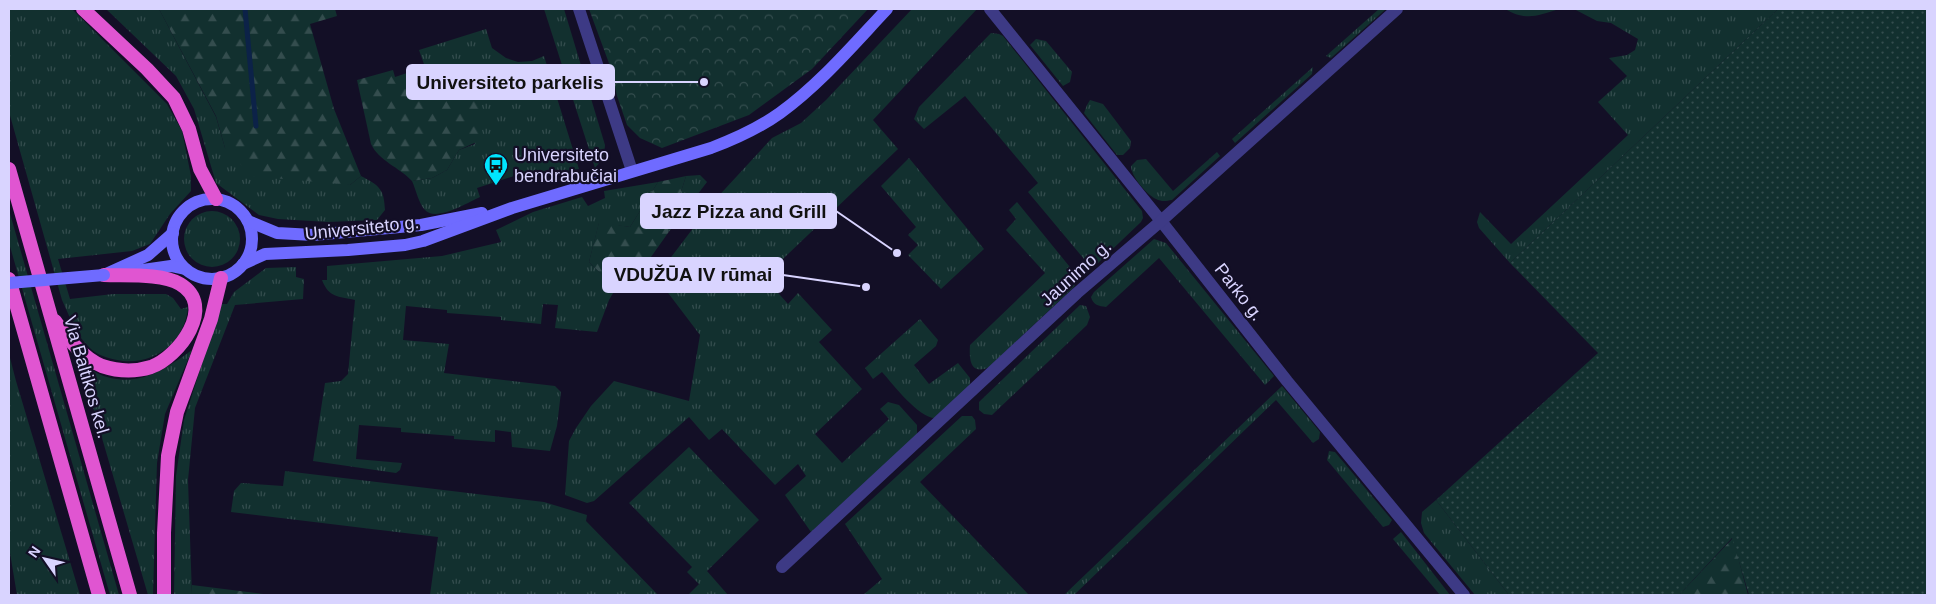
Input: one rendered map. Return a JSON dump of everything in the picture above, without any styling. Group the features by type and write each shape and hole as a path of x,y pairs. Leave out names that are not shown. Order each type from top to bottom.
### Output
{"highway":[{"path":"83,9 147,69 174,98 189,129 206,183 216,199"},
{"name":"Via Baltikos kel.","path":"9,169 130,595"},
{"path":"50,314 68,337 86,355 101,366 130,371 152,367 174,352 190,333 195,314 193,299 188,290 180,284 169,280 104,275"},
{"path":"164,595 164,533 168,456 177,412 211,319 222,278"},
{"path":"9,279 99,595"}],"main road":[{"name":"Universiteto g.","path":"243,264 265,254 404,245 443,235 512,208 726,142 780,114 830,70 887,9"},
{"path":"9,283 104,275 171,266 185,269 196,276 208,279 222,278 233,273 243,264 249,254 252,243 252,232 248,221 235,206 216,199 204,200 188,208 176,221 173,233 173,246 177,258 185,269"},
{"name":"Universiteto g.","path":"248,221 277,233 313,235 421,225 512,208"},
{"path":"104,275 148,255 173,233"}],"street":[{"path":"579,9 632,172"},
{"name":"Parko g.","path":"990,9 1287,381 1464,595"},
{"name":"Jaunimo g.","path":"782,567 1078,294 1397,9"}],"green space":[{"path":"9,9 72,9 167,104 182,131 191,176 191,191 170,214 150,244 132,251 58,259 70,299 113,294 166,294 173,298 181,309 188,307 186,319 175,340 167,348 147,359 123,361 95,352 77,332 62,300 9,112"},
{"path":"106,9 159,9 216,117 225,148 350,185 361,176 380,189 384,197 385,210 377,220 328,222 278,219 259,215 216,183 194,109 176,76"},
{"path":"159,9 335,9 337,16 310,24 334,109 361,176 350,185 252,176 225,148 216,116"},
{"path":"544,9 564,9 605,145 604,157 595,168"},
{"path":"589,9 868,9 812,69 749,115 662,148 640,138 627,125 617,96 610,66"},
{"path":"912,9 977,9 873,120 898,149 764,277 788,304 798,293 832,330 819,342 862,389 815,434 842,463 889,419 880,409 888,402 899,405 917,425 917,435 811,532 785,495 806,476 798,464 775,485 722,429 709,440 689,417 594,501 587,503 565,495 569,441 591,406 614,381 689,401 700,335 656,277 713,202 772,138 801,123 826,100"},
{"path":"1379,9 1386,9 1331,58 1326,56"},
{"path":"1505,9 1559,9 1544,14 1526,16 1512,13"},
{"path":"1574,9 1778,9 1510,263 1479,228 1477,222 1480,212 1511,244 1628,135 1598,102 1627,76 1609,58 1627,55 1635,50 1638,39 1611,23 1597,21"},
{"path":"1778,9 1927,9 1927,595 1749,595 1732,538 1679,595 1509,595 1436,500 1598,353 1510,263"},
{"path":"486,29 492,48 506,58 518,62 532,61 544,56 579,169 524,178 523,173 477,188 480,197 460,207 444,213 430,213 421,204 412,181 432,178 447,170 459,150 475,144 459,100 445,87 432,70 425,67 419,50"},
{"path":"991,33 1003,36 1142,211 1143,218 1141,222 1098,263 1093,264 1084,259 1028,192 1038,183 965,96 924,129 914,119 919,107"},
{"path":"1036,39 1046,41 1072,72 1070,82 1063,86 1030,45"},
{"path":"425,67 438,77 459,100 479,99 483,139 459,150 447,170 432,178 412,181 379,155 371,144 357,80 393,70 395,77"},
{"path":"1313,67 1312,74 1235,143 1232,139"},
{"path":"1090,100 1103,104 1131,141 1130,148 1123,155 1117,155 1084,113"},
{"path":"1217,152 1220,156 1172,200 1162,201 1152,197 1140,184 1131,166 1137,160 1146,159 1173,191"},
{"path":"909,158 984,249 941,289 908,255 918,245 908,235 916,227 881,186"},
{"path":"700,175 707,182 668,233 686,176"},
{"path":"686,176 668,233 646,264 640,270 626,274 616,288 589,262 599,222 630,227 658,182"},
{"path":"658,182 630,227 599,223 589,262 616,288 609,300 597,332 555,328 558,305 543,304 541,324 501,320 501,317 447,313 447,310 406,306 403,340 449,344 444,373 555,386 561,392 557,426 550,451 512,447 511,432 495,430 495,442 454,439 454,436 401,432 401,428 359,425 356,459 402,463 400,470 396,473 313,461 325,383 341,381 348,374 355,300 339,297 328,290 322,280 327,280 327,266 442,256 501,242 496,230 533,212 582,197 588,206 605,198 604,191"},
{"path":"1017,202 1078,277 1074,287 989,367 978,369 972,365 970,345 1045,273 1006,230 1016,219 1009,210"},
{"path":"9,210 119,595 110,595 9,243"},
{"path":"206,211 218,211 228,215 236,223 240,239 236,255 228,263 218,267 206,267 196,263 188,255 184,245 184,233 188,223 196,215"},
{"path":"1154,239 1166,243 1274,376 1265,385 1159,258 1106,307 1099,306 1093,302 1091,297 1094,292"},
{"path":"296,267 296,277 304,279 303,299 235,305 195,408 188,480 192,595 174,595 176,476 184,420 221,304 227,304 234,292 266,268"},
{"path":"1080,305 1086,306 1090,317 1087,325 992,415 984,414 979,410 979,402"},
{"path":"920,319 938,340 936,346 914,365 929,384 958,363 970,378 970,386 936,418 929,417 914,407 882,372 873,379 865,368"},
{"path":"192,350 165,414 157,463 153,595 148,595 80,363 104,376 131,380 142,378 163,369"},
{"path":"9,354 80,595 17,595 9,547"},
{"path":"1282,386 1320,432 1319,439 1313,443 1276,400 1074,595 1064,595"},
{"path":"962,416 972,416 975,420 976,429 920,482 1029,595 863,595 882,579 845,524"},
{"path":"689,447 759,520 707,571 728,595 688,595 699,584 687,572 692,567 629,503"},
{"path":"1329,451 1335,452 1392,520 1389,525 1383,527 1327,460"},
{"path":"285,471 544,502 587,515 586,521 658,595 430,595 438,537 231,512 234,491 241,483 283,486"},
{"path":"1436,500 1509,595 1475,595 1424,533 1421,523 1422,512"},
{"path":"1401,532 1450,595 1440,595 1393,539"},
{"path":"1733,538 1748,595 1679,595"},
{"path":"192,585 271,595 192,595"}],"waterway":[{"path":"245,9 256,126"}],"place":[{"name":"Universiteto parkelis","path":"704,82"},
{"name":"Universiteto bendrabučiai","path":"496,186"},
{"name":"Jazz Pizza and Grill","path":"897,253"},
{"name":"VDUŽŪA IV rūmai","path":"866,287"}]}
